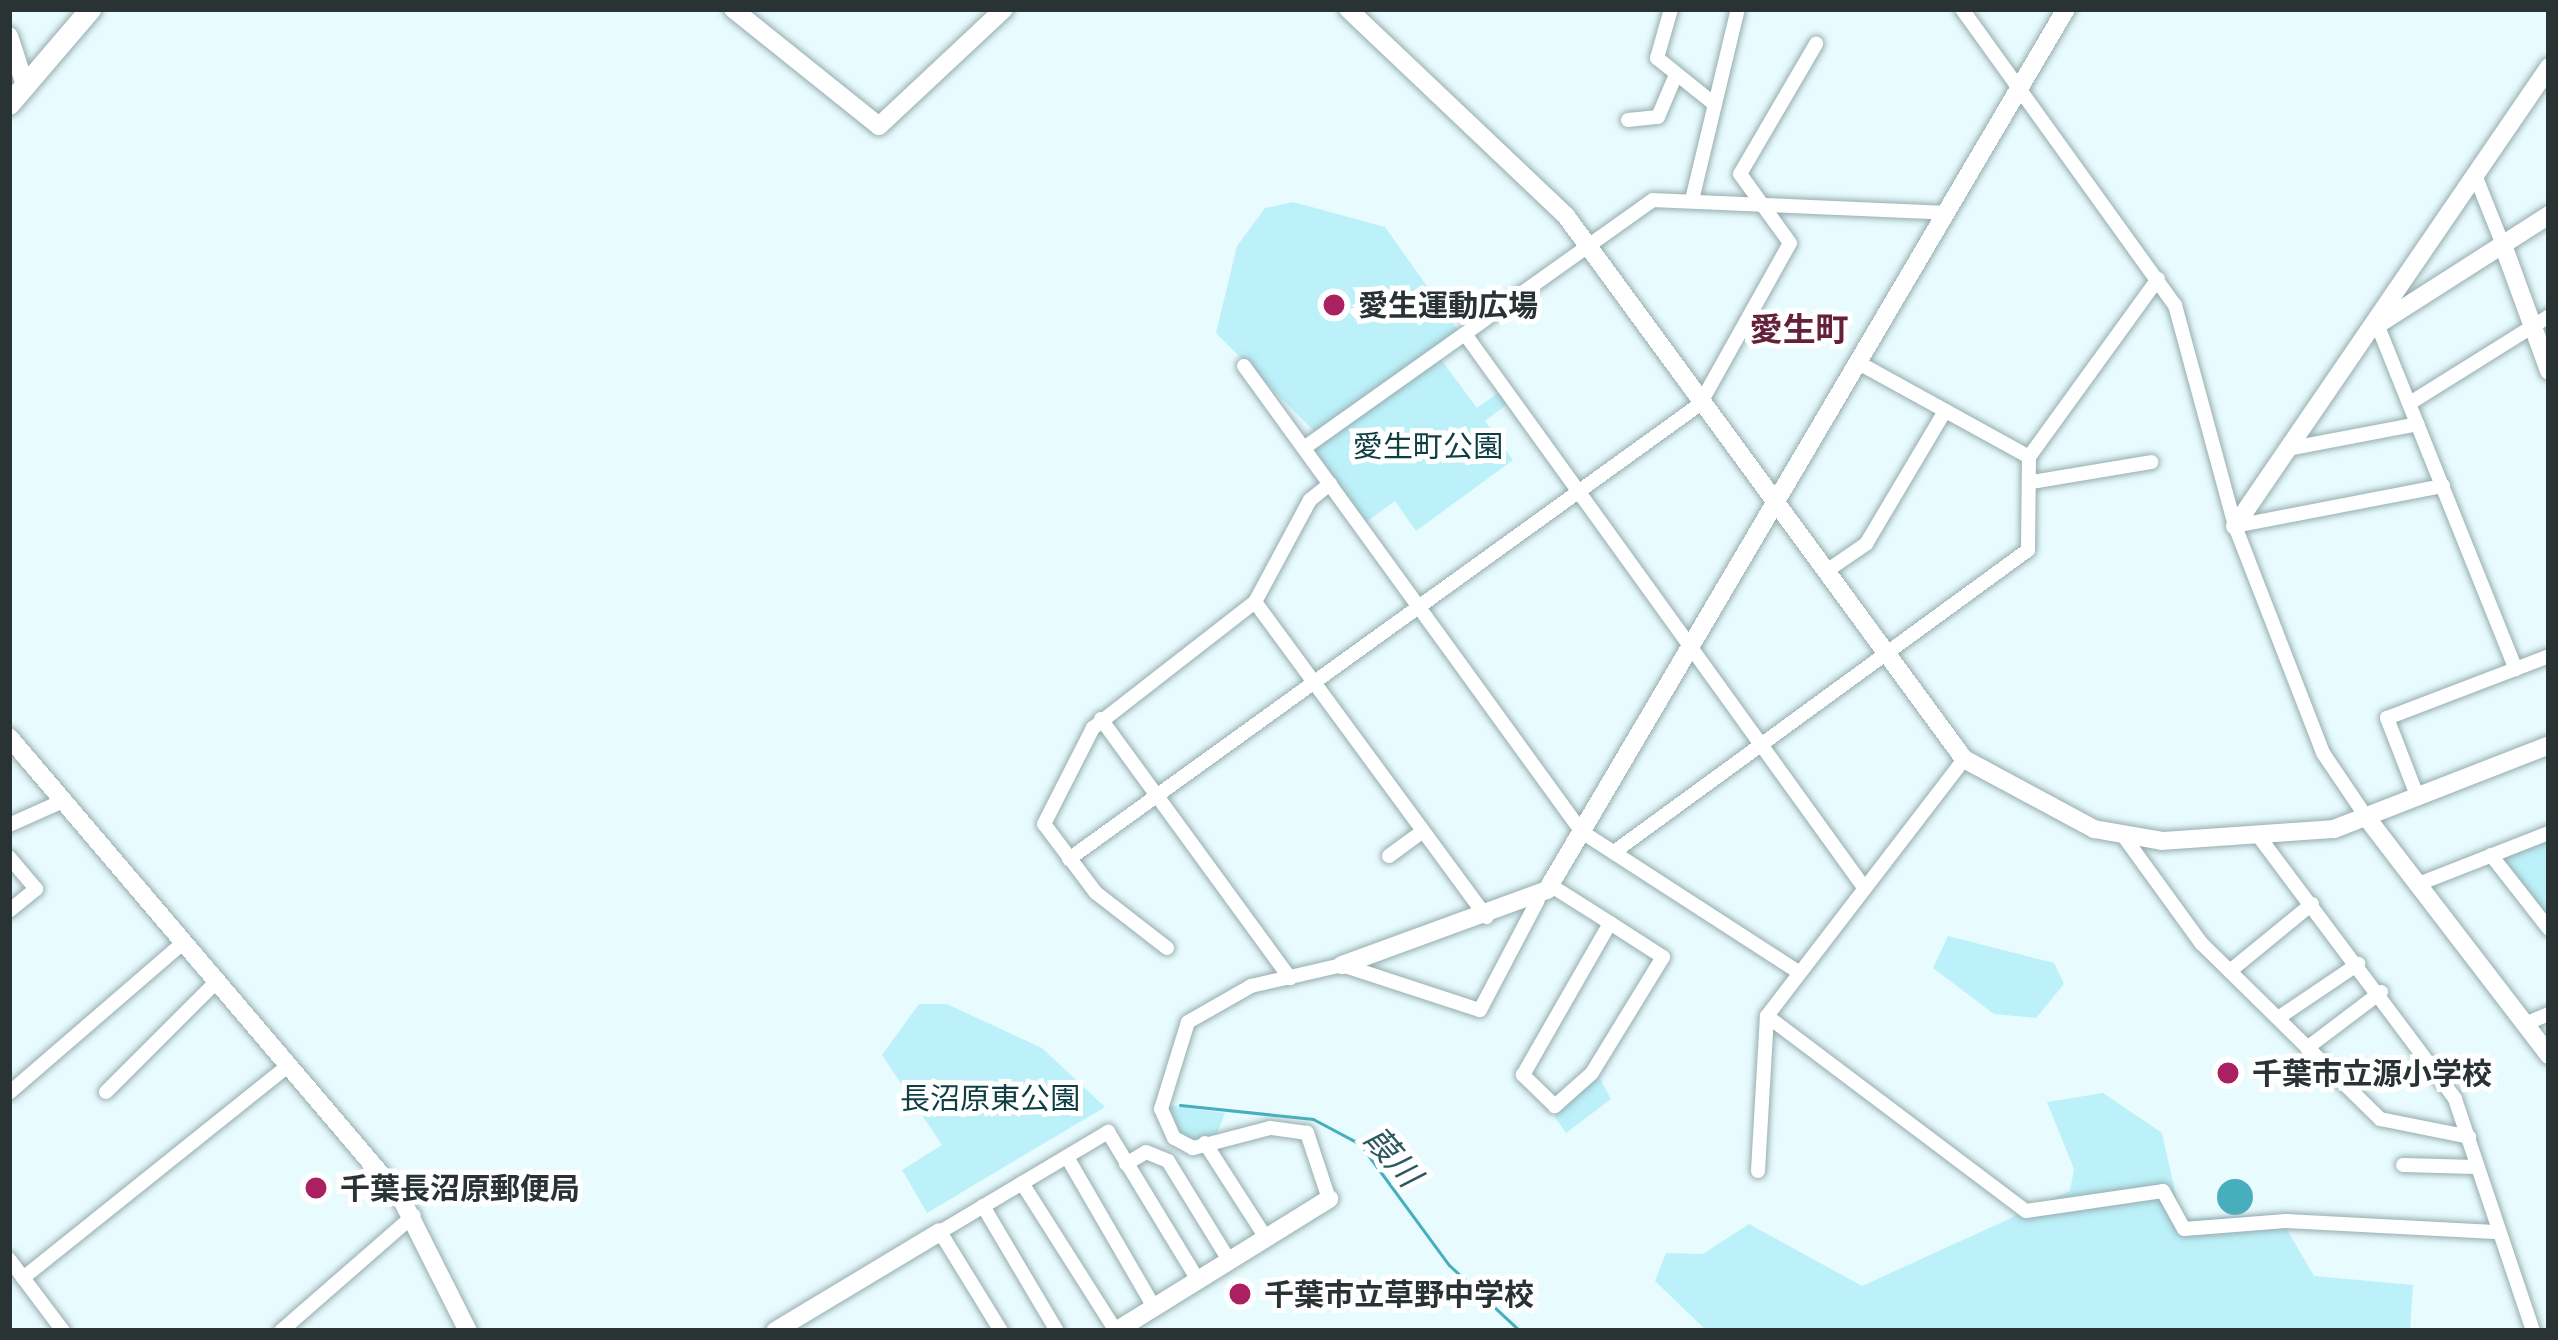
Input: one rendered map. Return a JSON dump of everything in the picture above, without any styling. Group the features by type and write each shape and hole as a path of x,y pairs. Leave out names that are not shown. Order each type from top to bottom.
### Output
{"main road":[{"path":"9,104 90,9"}],"street":[{"path":"733,9 879,126 1004,9"},
{"path":"1348,9 1588,247 1964,759 2125,838 2230,971 2380,1119 2469,1137"},
{"path":"1671,9 1657,58 1713,104"},
{"path":"1692,200 1738,9"},
{"path":"1961,9 2158,279 2235,526 2323,753 2416,885 2549,1055"},
{"path":"1342,965 1480,1010 1544,892 2066,9"},
{"path":"9,37 25,85"},
{"path":"1069,859 1700,404 1790,243 1740,174 1816,44"},
{"path":"2235,526 2549,68"},
{"path":"1628,120 1658,117 1675,76"},
{"path":"2475,175 2549,371"},
{"path":"1304,448 1654,200 1947,213"},
{"path":"2373,327 2549,215"},
{"path":"1614,852 2027,550 2029,457 2158,279"},
{"path":"2410,403 2549,316"},
{"path":"2373,327 2410,403 2516,669"},
{"path":"1465,334 1863,886"},
{"path":"1857,362 2029,457"},
{"path":"1244,366 1582,832 1794,969"},
{"path":"1825,572 1866,544 1945,411"},
{"path":"2287,449 2418,424"},
{"path":"2032,482 2151,462"},
{"path":"1167,948 1069,859 1044,824 1101,719 1255,602 1310,500 1330,484"},
{"path":"2235,526 2443,486"},
{"path":"1255,602 1486,916"},
{"path":"2418,798 2387,718 2549,656"},
{"path":"1101,719 1290,978"},
{"path":"9,737 413,1215 468,1331"},
{"path":"2125,838 2260,838 2367,818 2549,746"},
{"path":"1758,1171 1767,1016 1794,969 1964,759"},
{"path":"9,825 63,801"},
{"path":"1389,856 1423,831"},
{"path":"2416,885 2549,832"},
{"path":"2260,838 2381,992 2469,1137 2495,1232 2533,1331"},
{"path":"2491,855 2549,929"},
{"path":"9,857 36,889 9,911"},
{"path":"1022,1183 1116,1331 1329,1199 1306,1133 1270,1128 1205,1144 1174,1138 1163,1123 1178,1036 1250,986 1342,965 1544,892 1610,923 1663,957 1592,1073 1555,1106 1523,1076 1610,923"},
{"path":"2230,971 2312,904"},
{"path":"9,1093 183,943"},
{"path":"2283,1022 2358,964"},
{"path":"106,1092 216,982"},
{"path":"2307,1048 2381,992"},
{"path":"2525,1024 2549,1014"},
{"path":"1767,1016 2026,1211 2163,1191 2184,1229 2286,1221 2495,1232"},
{"path":"23,1278 288,1066"},
{"path":"779,1330 1108,1132 1198,1280"},
{"path":"1205,1144 1266,1238"},
{"path":"1126,1164 1146,1152 1168,1161 1229,1260"},
{"path":"1067,1157 1154,1307"},
{"path":"2403,1165 2476,1167"},
{"path":"983,1207 1057,1331"},
{"path":"280,1331 413,1215"},
{"path":"940,1232 1000,1331"},
{"path":"9,1258 63,1331"}],"green space":[{"name":"愛生運動広場","path":"1293,202 1385,227 1460,333 1317,434 1216,333 1237,246 1265,208"},
{"name":"愛生町公園","path":"1440,358 1477,408 1502,390 1510,402 1485,421 1513,460 1416,531 1395,501 1366,522 1314,450"},
{"path":"2549,837 2549,919 2500,857"},
{"path":"1948,936 2054,963 2064,984 2036,1018 1994,1014 1933,968"},
{"name":"長沼原東公園","path":"919,1004 947,1004 1042,1048 1105,1107 927,1213 902,1170 942,1145 882,1055"},
{"path":"1598,1075 1611,1099 1566,1133 1554,1116"},
{"path":"2103,1093 2162,1133 2181,1219 2278,1214 2314,1276 2413,1285 2410,1331 1707,1331 1655,1281 1666,1253 1703,1254 1749,1224 1862,1286 2070,1191 2074,1169 2047,1102"},
{"path":"1166,1105 1225,1113 1216,1136 1191,1140 1176,1134"}],"water":[{"path":"2235,1179 2247,1185 2253,1197 2247,1209 2235,1215 2223,1209 2217,1197 2223,1185"}],"waterway":[{"name":"葭川","path":"1180,1105 1313,1119 1360,1144 1449,1265 1520,1331"}],"place":[{"name":"愛生運動広場","path":"1334,305"},
{"name":"千葉市立源小学校","path":"2228,1073"},
{"name":"千葉長沼原郵便局","path":"316,1188"},
{"name":"千葉市立草野中学校","path":"1240,1294"}],"district":[{"name":"愛生町","path":"1799,329"}]}
